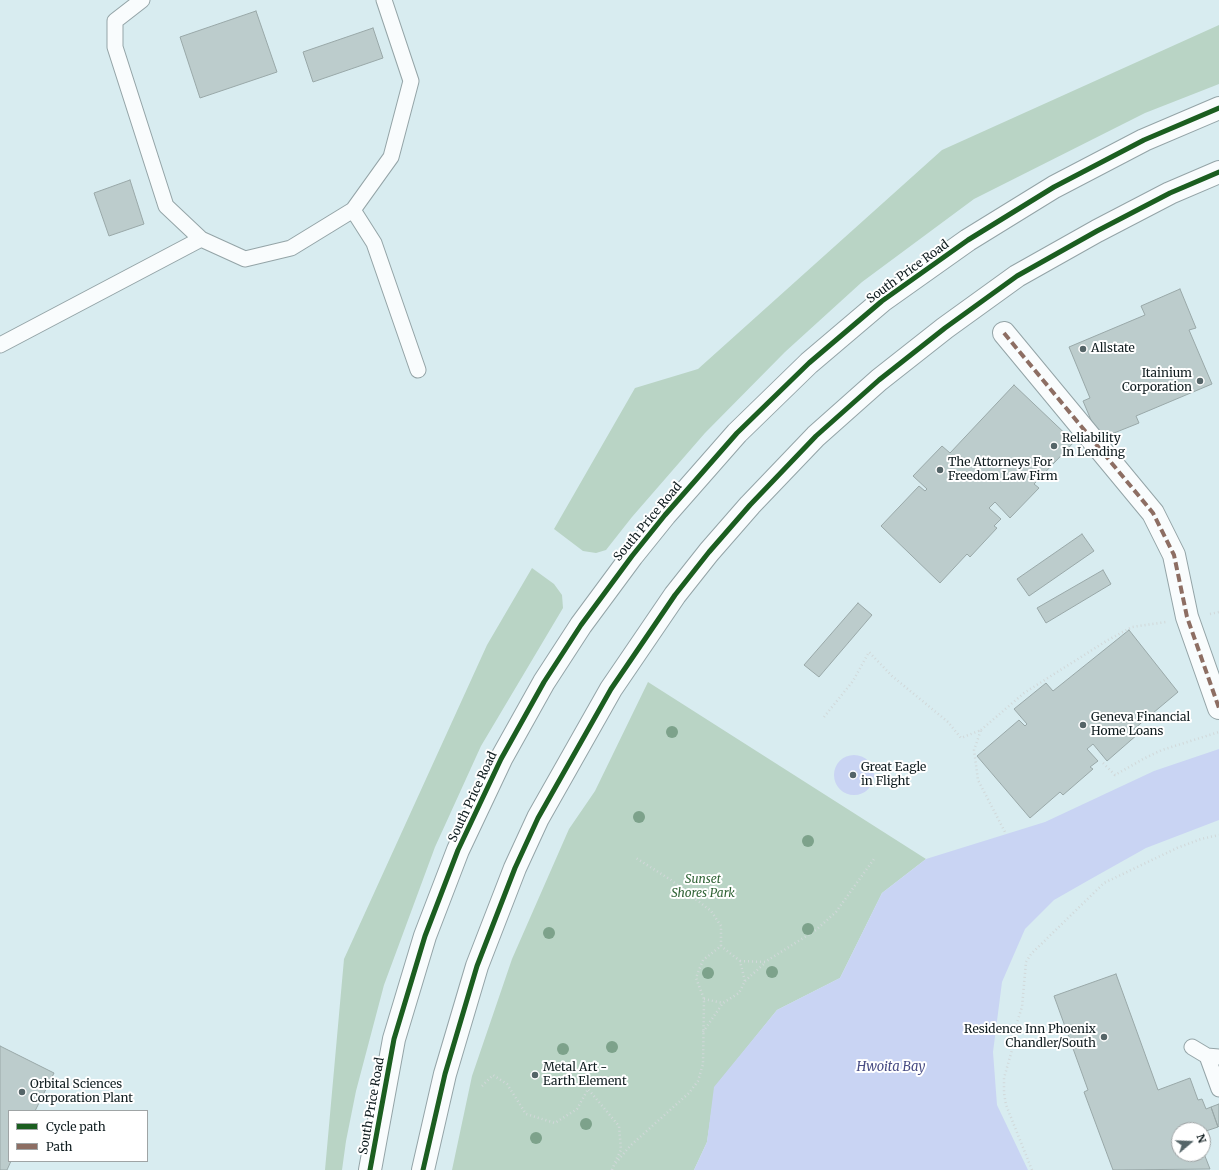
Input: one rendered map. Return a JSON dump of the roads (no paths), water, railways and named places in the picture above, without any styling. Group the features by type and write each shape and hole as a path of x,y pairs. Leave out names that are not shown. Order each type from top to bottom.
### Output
{"main road":[{"name":"South Price Road","path":"370,1170 394,1039 425,936 458,850 501,759 544,682 581,625 637,550 665,515 737,433 809,363 882,301 968,240 1054,187 1144,140 1219,108"},
{"path":"423,1170 445,1074 477,966 515,868 541,812 611,689 675,595 709,552 750,505 816,436 879,380 945,328 1017,276 1097,231 1164,196 1219,172"},
{"path":"1004,333 1153,513 1174,555 1188,619 1219,708"}],"lane":[{"path":"142,0 115,21 115,47 166,206 201,239 245,259 291,248 353,210 391,157 411,81 384,0"},
{"path":"353,210 374,243 418,370"},
{"path":"0,345 201,239"},
{"path":"1192,1047 1213,1056 1219,1089"}],"water":[{"name":"Hwoita Bay","path":"1219,749 1219,820 1146,848 1089,880 1054,900 1025,929 1002,982 993,1052 997,1105 1028,1170 694,1170 707,1142 714,1087 777,1010 840,978 882,893 926,859 1045,822 1154,771"},
{"path":"858,755 865,758 871,764 874,775 873,783 865,792 858,795 850,795 843,792 835,783 834,771 837,764 846,756"}],"place":[{"name":"Allstate","path":"1083,349"},
{"name":"Itainium Corporation","path":"1200,381"},
{"name":"Reliability In Lending","path":"1054,446"},
{"name":"The Attorneys For Freedom Law Firm","path":"940,470"},
{"name":"Geneva Financial Home Loans","path":"1083,725"},
{"name":"Great Eagle in Flight","path":"853,775"},
{"name":"Residence Inn Phoenix Chandler/South","path":"1104,1037"},
{"name":"Metal Art - Earth Element","path":"535,1075"},
{"name":"Orbital Sciences Corporation Plant","path":"22,1092"}],"park label":[{"name":"Sunset Shores Park","path":"703,887"}]}
